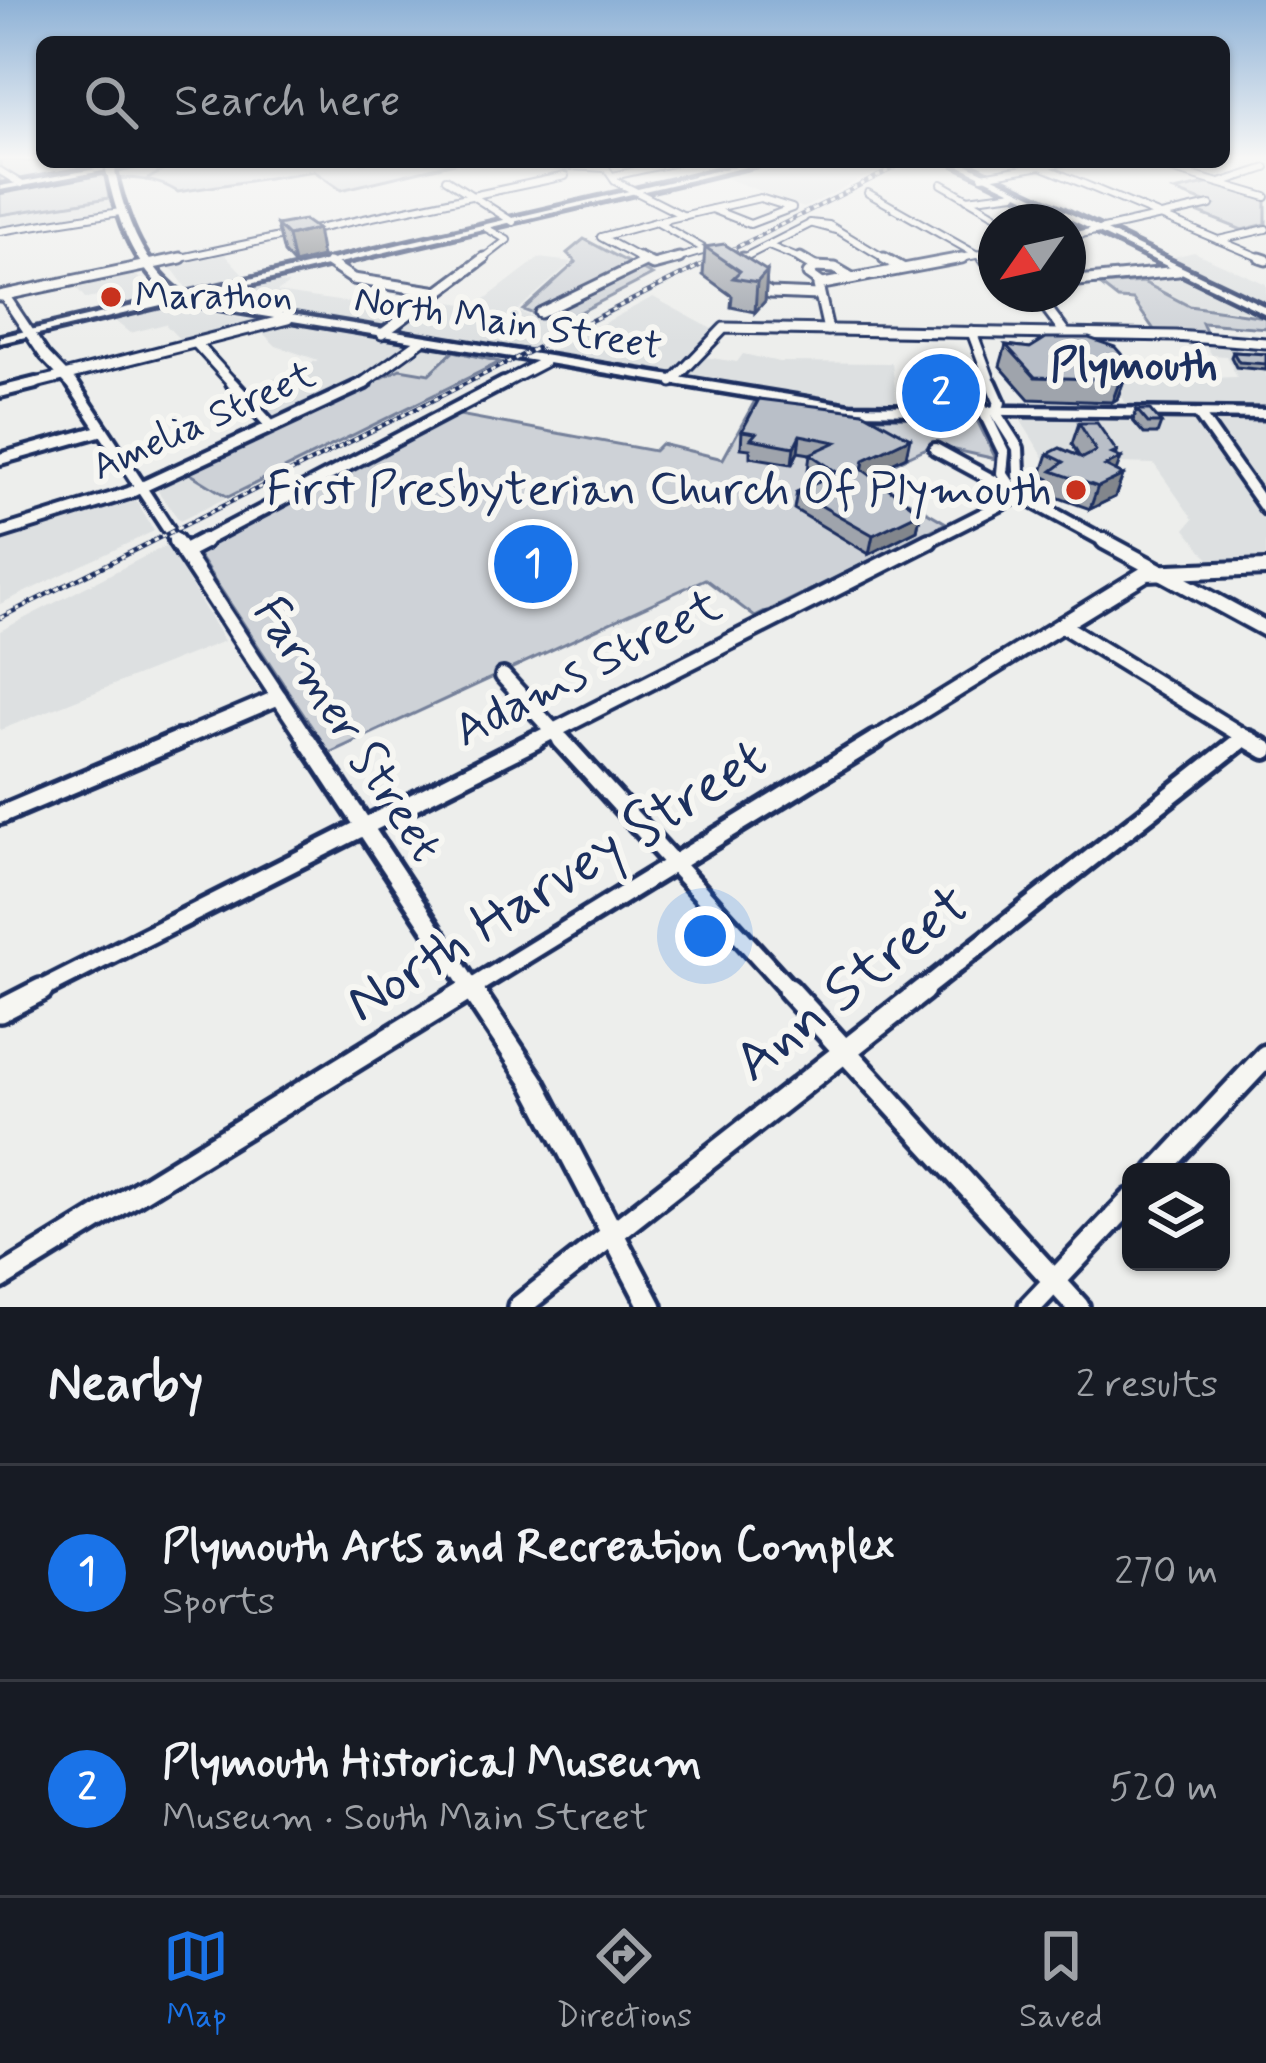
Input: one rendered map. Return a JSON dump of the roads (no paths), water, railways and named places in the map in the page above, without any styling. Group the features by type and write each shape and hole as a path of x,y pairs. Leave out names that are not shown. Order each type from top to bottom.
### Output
{"main road":[{"path":"125,220 177,298"},
{"name":"North Main Street","path":"177,298 829,406 1266,414"}],"street":[{"path":"0,231 70,220"},
{"path":"2,296 359,220"},
{"path":"508,220 512,222"},
{"path":"0,340 520,220"},
{"path":"656,222 706,250 661,266 601,237 656,222 665,220"},
{"path":"917,220 978,254"},
{"path":"1071,220 1266,311"},
{"path":"1086,233 1142,220"},
{"path":"1169,220 1266,260"},
{"path":"771,247 769,243 821,222 903,268"},
{"path":"382,334 507,240 486,228"},
{"path":"1218,240 1266,229"},
{"path":"852,278 771,247 730,267 770,293 820,289 852,278 978,254"},
{"path":"540,313 645,262"},
{"path":"329,263 353,279 439,292"},
{"path":"815,267 808,274 820,289 828,330"},
{"path":"1086,281 1178,271"},
{"name":"Farmer Street","path":"2,296 45,356 67,375 548,1106 651,1307"},
{"path":"1050,312 1066,334"},
{"path":"0,392 288,319"},
{"path":"672,382 719,329 1066,334 1266,343"},
{"path":"972,332 984,352 985,379 1000,403 988,412"},
{"name":"Amelia Street","path":"0,533 140,488 376,378 421,341"},
{"path":"195,342 271,426"},
{"path":"183,552 544,362"},
{"path":"985,368 970,382 1018,448 1020,495"},
{"path":"988,412 1004,453 1004,479 1020,495"},
{"path":"1199,414 1266,508"},
{"path":"0,459 103,430"},
{"path":"935,449 1266,629"},
{"path":"957,461 1019,464"},
{"name":"Adams Street","path":"0,1011 1020,495"},
{"path":"1163,573 1266,568"},
{"name":"North Harvey Street","path":"0,1278 1146,573 1163,573"},
{"path":"1063,625 1266,750"},
{"path":"503,676 1078,1307"},
{"path":"0,815 279,697"},
{"name":"Ann Street","path":"519,1307 1245,737"},
{"path":"1166,1163 1266,1057"},
{"path":"1030,1307 1122,1209"}],"railway":[{"path":"0,618 791,220"}],"place":[{"name":"Marathon","path":"111,297"},
{"name":"Plymouth Historical Museum","path":"941,393"},
{"name":"First Presbyterian Church Of Plymouth","path":"1076,490"},
{"name":"Plymouth Arts and Recreation Complex","path":"533,564"}],"district":[{"name":"Plymouth","path":"1134,366"}]}
